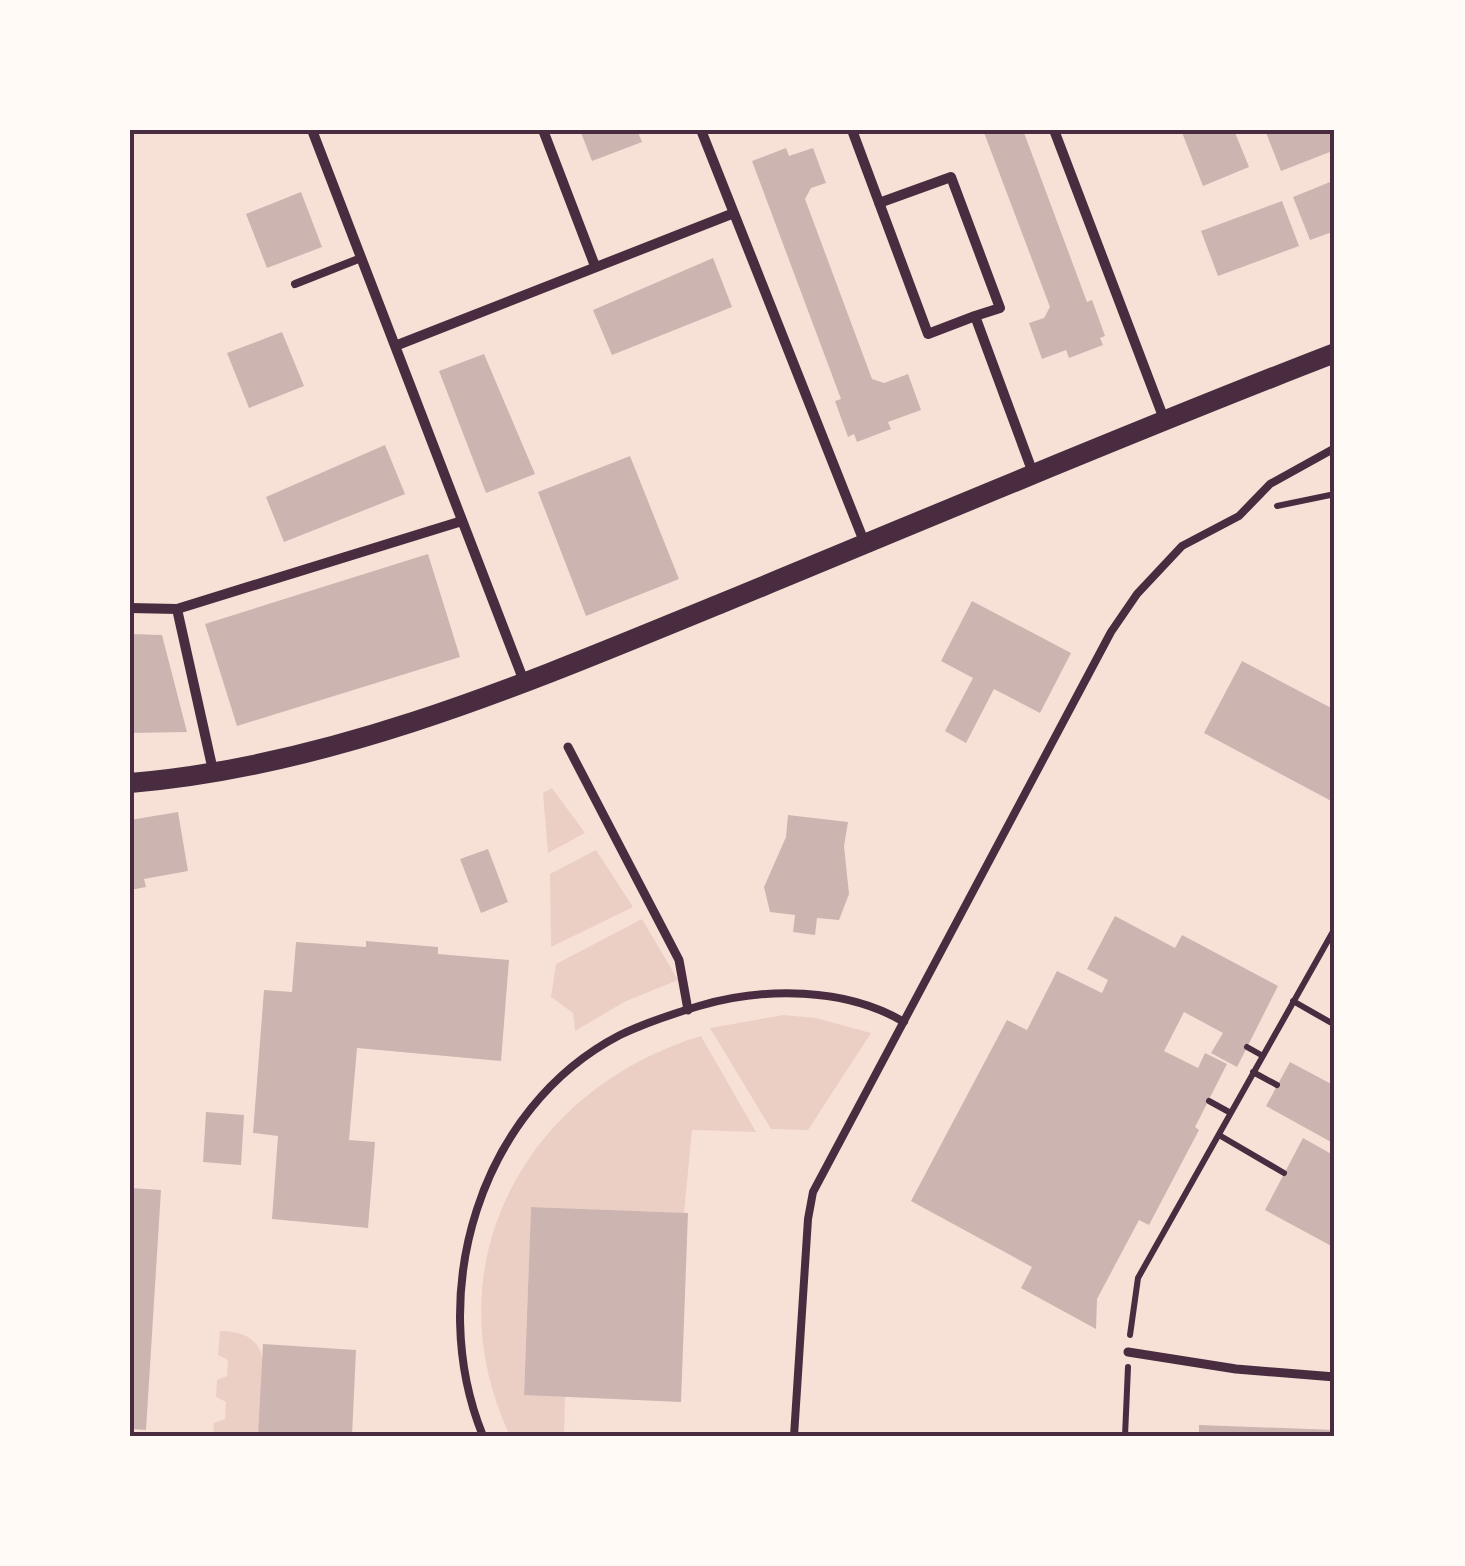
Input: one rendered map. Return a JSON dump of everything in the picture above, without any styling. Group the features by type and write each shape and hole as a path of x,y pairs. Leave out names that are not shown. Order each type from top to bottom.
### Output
{"main road":[{"path":"130,783 214,776 524,684 1164,419 1335,353"}],"street":[{"path":"543,130 595,266"},
{"path":"701,130 865,544"},
{"path":"852,130 879,204 928,334 1000,308 951,177 879,204"},
{"path":"1054,130 1164,419"},
{"path":"314,131 524,684"},
{"path":"394,346 734,213"},
{"path":"975,316 1033,473"},
{"path":"130,608 178,609 462,520"},
{"path":"178,609 214,776"},
{"path":"568,747 679,960 688,1010"},
{"path":"1128,1352 1236,1370 1335,1377"}],"lane":[{"path":"294,284 361,258"},
{"path":"794,1436 808,1219 814,1192 1110,632 1137,594 1182,546 1239,516 1270,484 1335,448"},
{"path":"484,1436 463,1366 459,1298 468,1236 489,1176 527,1115 584,1058 618,1036 728,998 798,994 873,1004 904,1022"}],"path":[{"path":"1239,516 1335,494"},
{"path":"1125,1436 1128,1352 1138,1278 1335,928"},
{"path":"1294,1001 1335,1026"},
{"path":"1247,1047 1263,1056"},
{"path":"1253,1072 1278,1085"},
{"path":"1208,1101 1229,1112"},
{"path":"1219,1135 1284,1173"}],"shaded area":[{"path":"552,788 585,833 548,853 543,793"},
{"path":"596,850 633,907 551,947 550,874"},
{"path":"642,919 678,980 624,1002 575,1031 573,1013 551,997 556,964"},
{"path":"783,1015 816,1018 871,1033 808,1130 771,1129 710,1028"},
{"path":"701,1036 756,1132 692,1130 684,1213 531,1207 524,1394 565,1396 564,1436 510,1436 488,1372 481,1308 489,1248 510,1191 543,1140 586,1096 640,1061"},
{"path":"220,1331 240,1334 253,1341 260,1352 264,1382 258,1436 213,1436 214,1423 225,1419 226,1402 216,1397 217,1380 227,1376 228,1360 218,1355"}],"building":[{"path":"580,130 637,130 642,142 592,161"},
{"path":"983,130 1023,130 1087,302 1092,300 1105,336 1100,338 1103,345 1069,358 1066,350 1042,359 1029,323 1044,318 1050,307"},
{"path":"1181,130 1234,130 1249,167 1203,186"},
{"path":"1265,130 1335,130 1335,150 1281,171"},
{"path":"786,148 789,156 813,148 826,183 811,188 805,199 872,379 884,383 908,374 921,410 888,422 891,429 857,442 854,434 848,437 835,401 841,399 752,161"},
{"path":"1335,180 1335,231 1310,240 1293,197"},
{"path":"301,192 322,247 267,268 246,214"},
{"path":"1282,201 1299,246 1218,276 1201,231"},
{"path":"713,258 732,307 612,355 593,310"},
{"path":"282,332 304,386 249,408 227,353"},
{"path":"484,354 535,474 486,493 439,371"},
{"path":"385,445 405,494 284,542 266,497"},
{"path":"630,456 679,579 586,616 538,492"},
{"path":"428,554 460,657 237,726 205,624"},
{"path":"972,601 1071,653 1040,713 994,689 966,743 945,731 973,678 941,661"},
{"path":"130,634 162,635 187,732 130,733"},
{"path":"1242,661 1335,710 1335,803 1204,733"},
{"path":"178,812 188,871 144,879 146,887 130,890 130,820"},
{"path":"788,815 848,822 844,846 849,894 839,920 817,918 815,935 793,932 795,915 770,912 764,887 786,837"},
{"path":"488,849 508,902 481,913 460,859"},
{"path":"1115,916 1175,948 1182,935 1278,986 1237,1067 1211,1053 1223,1033 1184,1012 1164,1051 1198,1068 1205,1053 1227,1064 1195,1127 1199,1130 1149,1225 1139,1220 1097,1299 1096,1329 1021,1288 1032,1267 911,1201 1007,1020 1027,1030 1057,971 1102,993 1108,980 1087,969"},
{"path":"366,941 438,947 438,954 509,960 501,1061 357,1048 349,1140 375,1142 368,1228 272,1219 278,1136 253,1133 264,990 292,992 296,942 366,947"},
{"path":"1290,1062 1335,1086 1331,1142 1266,1106"},
{"path":"206,1112 244,1115 241,1165 203,1162"},
{"path":"1303,1138 1335,1156 1335,1248 1265,1210"},
{"path":"130,1188 161,1190 146,1430 130,1429"},
{"path":"531,1207 688,1213 681,1402 524,1395"},
{"path":"263,1344 356,1350 352,1436 258,1436"},
{"path":"1199,1425 1335,1430 1335,1436 1199,1436"}]}
